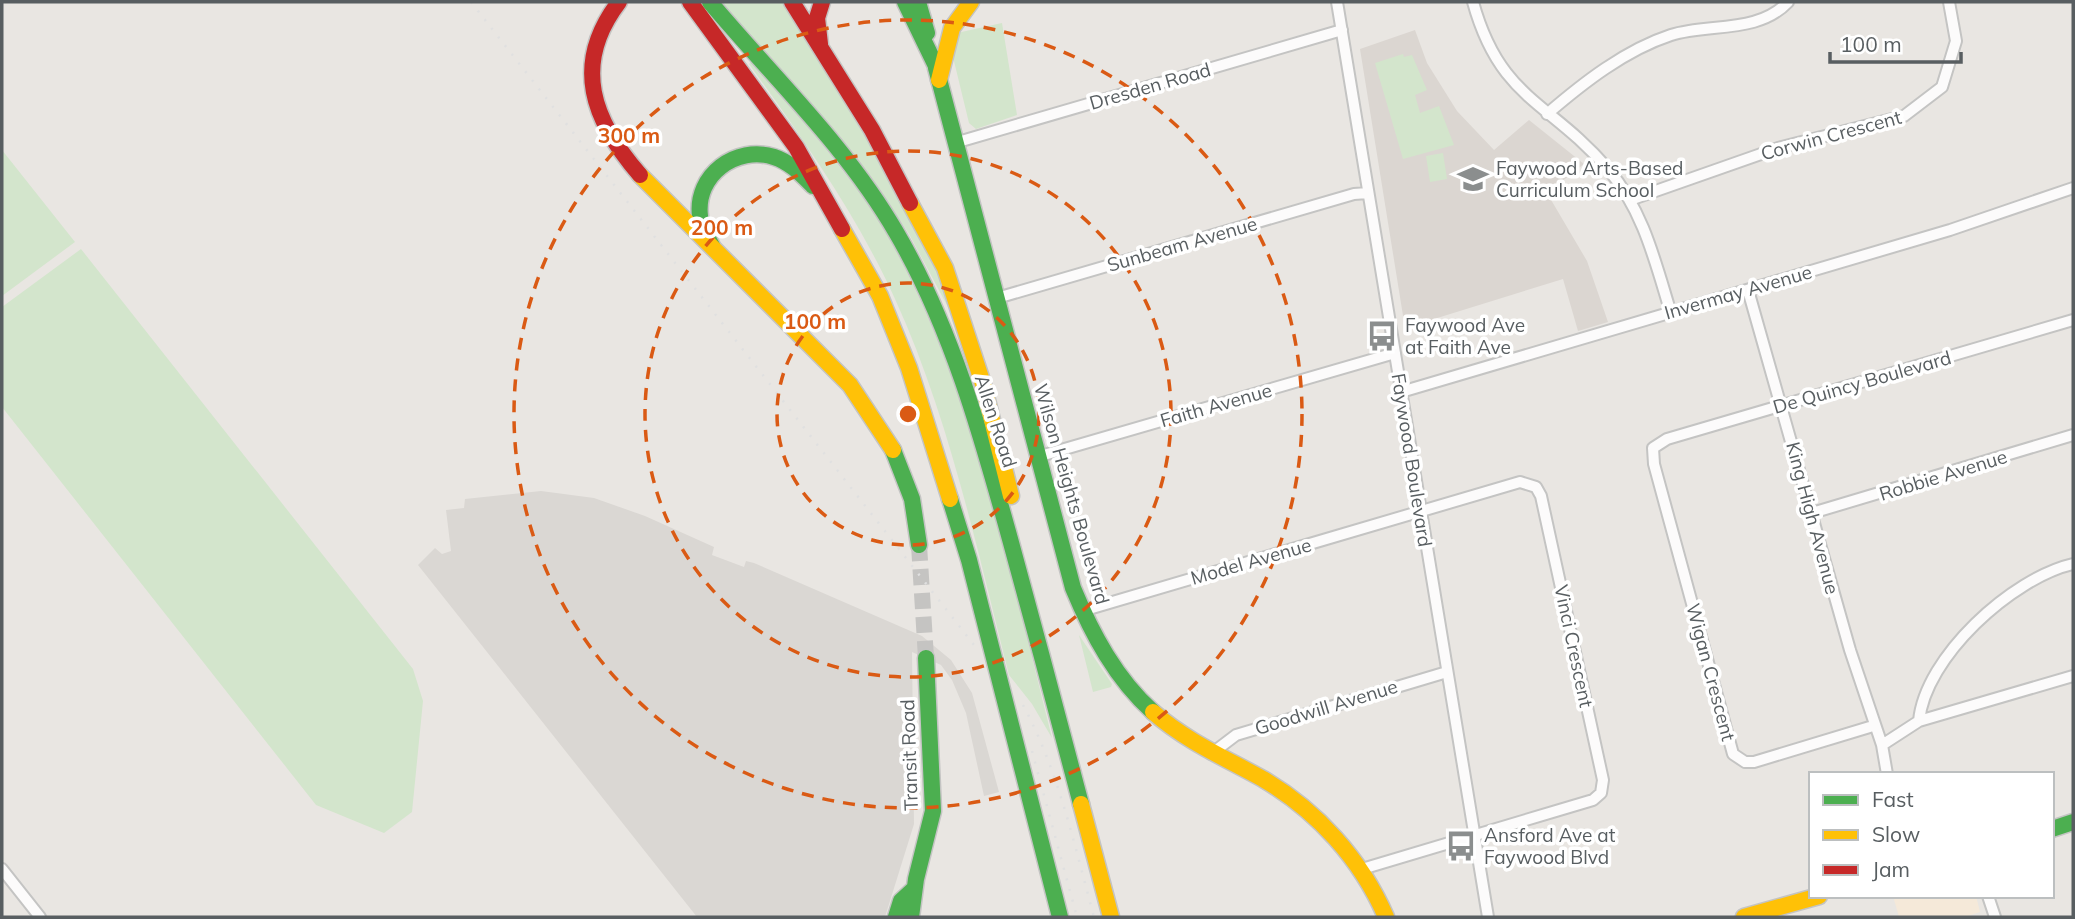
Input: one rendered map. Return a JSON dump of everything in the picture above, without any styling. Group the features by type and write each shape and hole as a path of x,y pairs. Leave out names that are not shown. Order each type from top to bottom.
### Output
{"main road":[{"path":"690,2 796,146 880,296 909,368 969,561 1060,917"},
{"name":"Allen Road","path":"710,2 849,162 907,252 959,376 995,486 1111,917"},
{"path":"792,2 872,130 946,268 983,384 1016,516 1046,672"},
{"path":"821,52 817,18 822,2"},
{"path":"905,2 937,72"},
{"name":"Wilson Heights Boulevard","path":"918,2 958,142 1037,457 1073,588 1082,611 1116,669 1149,709 1211,754 1281,791 1321,824 1362,869 1386,917"},
{"path":"937,72 949,32 958,15 971,2"},
{"path":"619,3 603,26 593,55 593,93 600,117 617,148 850,385 878,421 903,469 917,517 919,545"},
{"path":"712,246 700,216 701,196 715,170 732,158 762,155 782,161 830,203"},
{"name":"Transit Road","path":"911,917 915,906 914,889 931,831 933,811 926,658"},
{"path":"2054,828 2073,822"},
{"name":"Transit Road","path":"896,917 901,901 914,889"},
{"path":"1744,917 1812,898"}],"street":[{"name":"Faywood Boulevard","path":"1337,2 1488,917"},
{"path":"1474,2 1492,55 1502,71 1518,90 1592,153 1630,200 1648,238 1670,310"},
{"path":"1547,114 1627,54 1647,44 1683,32 1752,23 1779,12 1788,2"},
{"name":"Corwin Crescent","path":"1630,200 1778,148 1904,116 1942,87 1956,41 1950,2"},
{"name":"Dresden Road","path":"958,142 1342,30"},
{"name":"Invermay Avenue","path":"1401,392 1670,310 1748,290 1950,230 2073,188"},
{"name":"Sunbeam Avenue","path":"997,298 1368,193"},
{"name":"King High Avenue","path":"1748,290 1873,726 1882,745 1887,772"},
{"name":"De Quincy Boulevard","path":"1653,448 1667,439 2073,320"},
{"name":"Faith Avenue","path":"1037,457 1395,353"},
{"name":"Robbie Avenue","path":"1812,513 2073,435"},
{"name":"Wigan Crescent","path":"1653,448 1654,464 1734,754 1745,762 1754,762 1873,726"},
{"name":"Vinci Crescent","path":"1420,511 1520,482 1536,487 1541,496 1602,780 1601,793 1593,800 1474,835"},
{"name":"Model Avenue","path":"1082,611 1420,511"},
{"path":"1919,721 1921,701 1936,668 1983,617 2022,587 2073,564"},
{"name":"Goodwill Avenue","path":"1211,754 1236,734 1447,672"},
{"path":"1882,745 1919,721 2073,676"},
{"path":"1362,869 1474,835"},
{"path":"2,869 40,917"},
{"path":"1989,898 1994,917"}],"shaded area":[{"name":"Faywood Arts-Based Curriculum School","path":"1415,30 1427,63 1457,111 1494,150 1529,120 1584,164 1547,193 1587,261 1608,322 1578,331 1563,279 1405,328 1360,49"},
{"path":"541,491 594,498 645,516 714,547 712,555 744,567 746,561 754,563 922,636 951,660 972,693 999,792 984,796 966,713 952,680 941,665 912,652 914,824 885,917 697,917 418,565 435,548 442,554 451,551 446,510 464,508 465,499"},
{"path":"1894,898 1976,898 1980,912 1965,917 1899,917"}],"green space":[{"path":"718,2 784,2 905,200 932,252 949,309 909,234 885,199"},
{"path":"1002,23 1017,115 976,129 969,123 953,57 957,33"},
{"path":"1403,54 1404,57 1412,55 1427,90 1415,95 1420,113 1439,106 1454,145 1403,159 1375,63"},
{"path":"752,61 819,140 875,213 908,274 936,337 982,468 1052,738 1032,704 1009,675 946,437 914,344 895,299 864,237 809,149 749,64"},
{"path":"2,150 75,242 2,296"},
{"path":"1443,153 1447,179 1430,182 1426,156"},
{"path":"81,249 413,669 423,701 412,812 384,833 316,805 2,407 2,307"},
{"path":"1079,635 1112,684 1111,687 1093,692"}],"tunnel":[{"path":"919,545 926,658"}],"railway":[{"path":"471,2 974,645"},
{"path":"1023,705 1036,730 1056,782 1094,917"},
{"path":"1032,751 1077,917"}],"traffic: fast":[{"path":"710,2 855,171 877,201 916,268 949,343 988,460 1081,804"},
{"path":"905,2 935,64"},
{"path":"918,2 927,33"},
{"path":"936,68 1073,588 1106,655 1128,685 1153,712"},
{"path":"712,246 704,232 700,201 711,176 721,167 746,155 760,154 780,159 790,165 813,186"},
{"path":"893,450 912,499 919,545"},
{"path":"950,499 969,560 1060,917"},
{"path":"911,917 916,879 933,811 926,658"},
{"path":"2054,828 2073,822"},
{"path":"896,917 901,901 914,889"}],"traffic: slow":[{"path":"939,80 952,28 971,2"},
{"path":"640,175 850,385 893,450"},
{"path":"910,203 945,268 983,384 1011,496"},
{"path":"842,229 880,296 909,368 950,499"},
{"path":"1153,712 1192,740 1283,792 1319,821 1364,875 1386,917"},
{"path":"1081,804 1111,917"},
{"path":"1744,917 1812,898"}],"traffic: jam":[{"path":"619,2 604,25 595,48 592,70 594,92 610,134 640,175"},
{"path":"690,2 796,147 842,229"},
{"path":"792,2 872,130 910,203"},
{"path":"820,44 817,18 822,2"}],"place":[{"name":"Faywood Arts-Based Curriculum School","path":"1473,179"},
{"name":"Faywood Ave at Faith Ave","path":"1382,336"},
{"name":"Ansford Ave at Faywood Blvd","path":"1461,846"}]}
